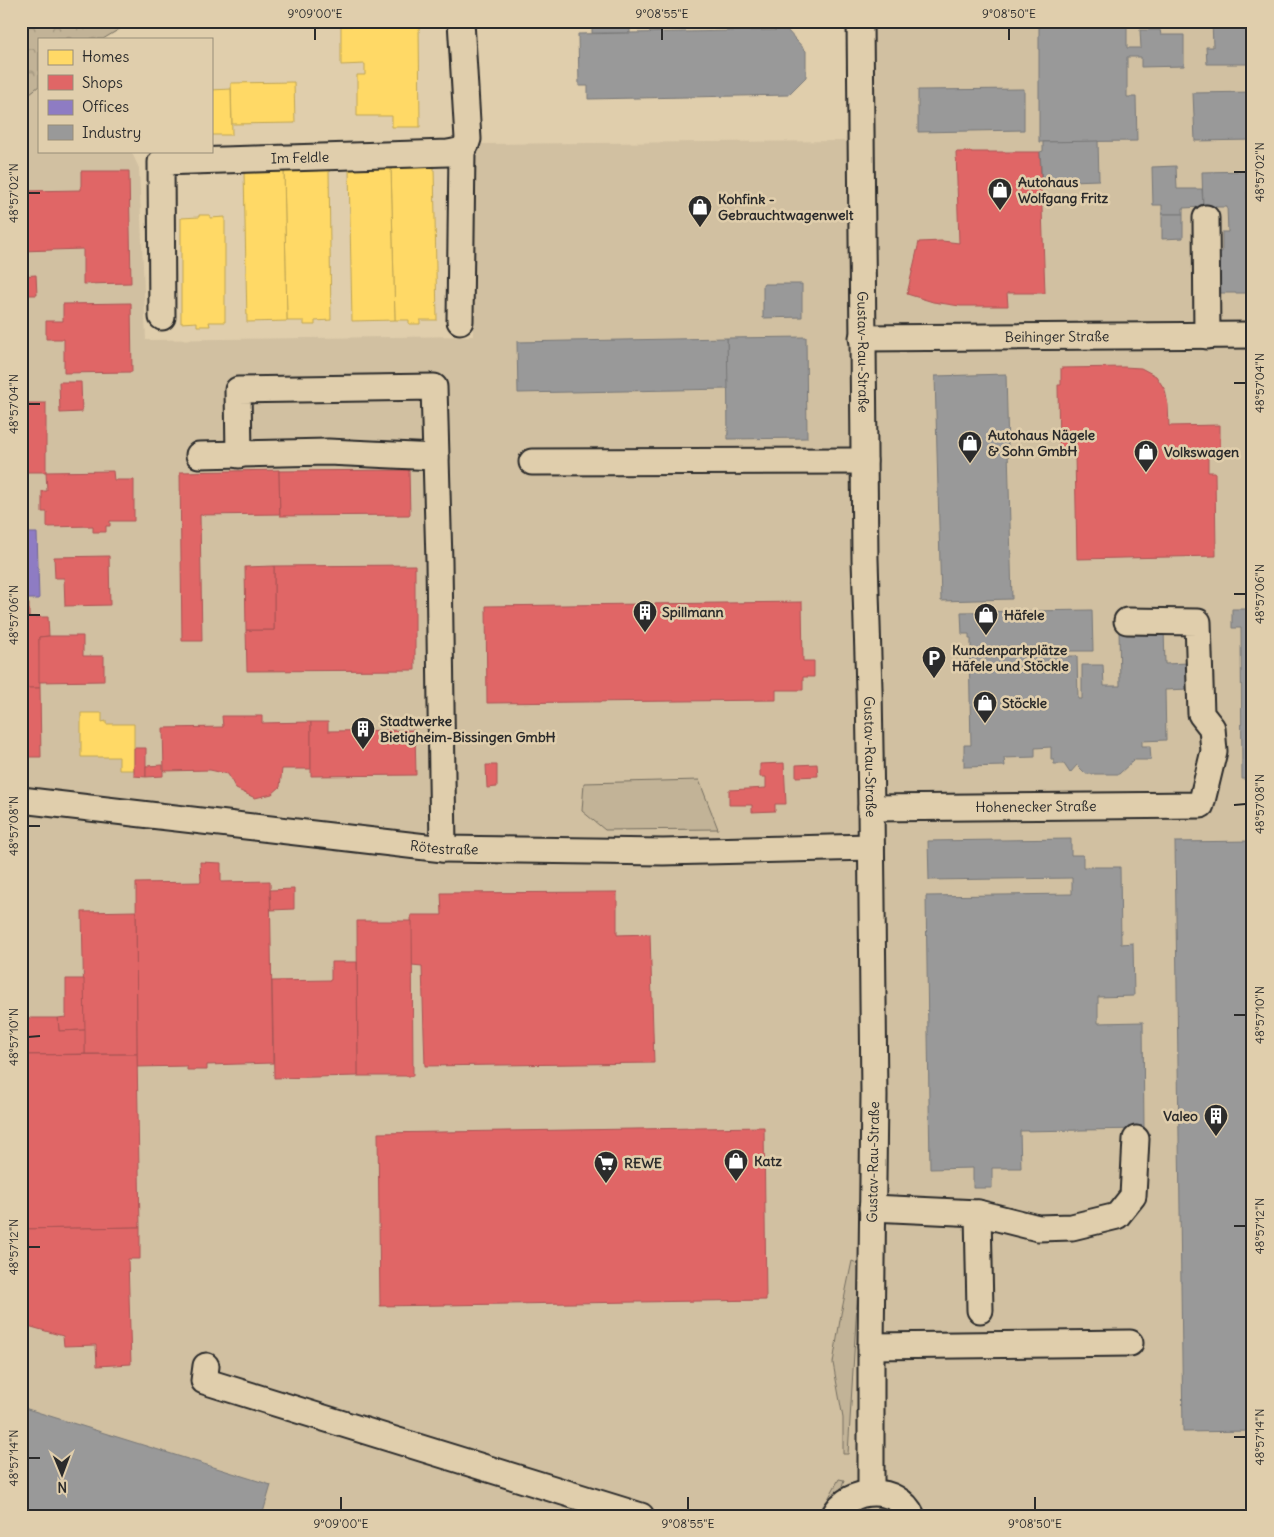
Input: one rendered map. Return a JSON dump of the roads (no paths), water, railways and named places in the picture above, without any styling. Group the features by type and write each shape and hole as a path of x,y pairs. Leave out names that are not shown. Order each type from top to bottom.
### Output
{"street":[{"path":"460,321 462,150 466,146 468,139 461,21"},
{"name":"Gustav-Rau-Straße","path":"860,21 862,338 871,808 874,1095 870,1346 871,1492"},
{"name":"Im Feldle","path":"162,317 161,162 448,153 462,150"},
{"path":"1206,218 1207,336"},
{"name":"Beihinger Straße","path":"862,338 1253,335"},
{"path":"239,455 238,390 434,387 443,849"},
{"path":"198,455 328,452 436,457"},
{"path":"532,462 864,461"},
{"name":"Hohenecker Straße","path":"871,808 1201,805 1214,751 1212,728 1201,714 1198,622 1127,620"},
{"name":"Rötestraße","path":"21,800 443,849 663,852 871,847"},
{"path":"872,1208 978,1213 1038,1228 1072,1228 1117,1216 1133,1196 1136,1140"},
{"path":"978,1213 980,1310"},
{"path":"870,1346 1130,1343"},
{"path":"206,1366 204,1382 641,1516"},
{"path":"834,1516 846,1502 858,1495 871,1492 886,1494 900,1501 910,1511 912,1516"}],"place":[{"name":"Autohaus Wolfgang Fritz","path":"1000,211"},
{"name":"Kohfink - Gebrauchtwagenwelt","path":"700,228"},
{"name":"Autohaus Nägele & Sohn GmbH","path":"970,464"},
{"name":"Volkswagen","path":"1146,473"},
{"name":"Spillmann","path":"645,633"},
{"name":"Häfele","path":"986,636"},
{"name":"Kundenparkplätze Häfele und Stöckle","path":"934,679"},
{"name":"Stöckle","path":"985,724"},
{"name":"Stadtwerke Bietigheim-Bissingen GmbH","path":"363,750"},
{"name":"Valeo","path":"1216,1137"},
{"name":"Katz","path":"736,1182"},
{"name":"REWE","path":"606,1184"}]}
